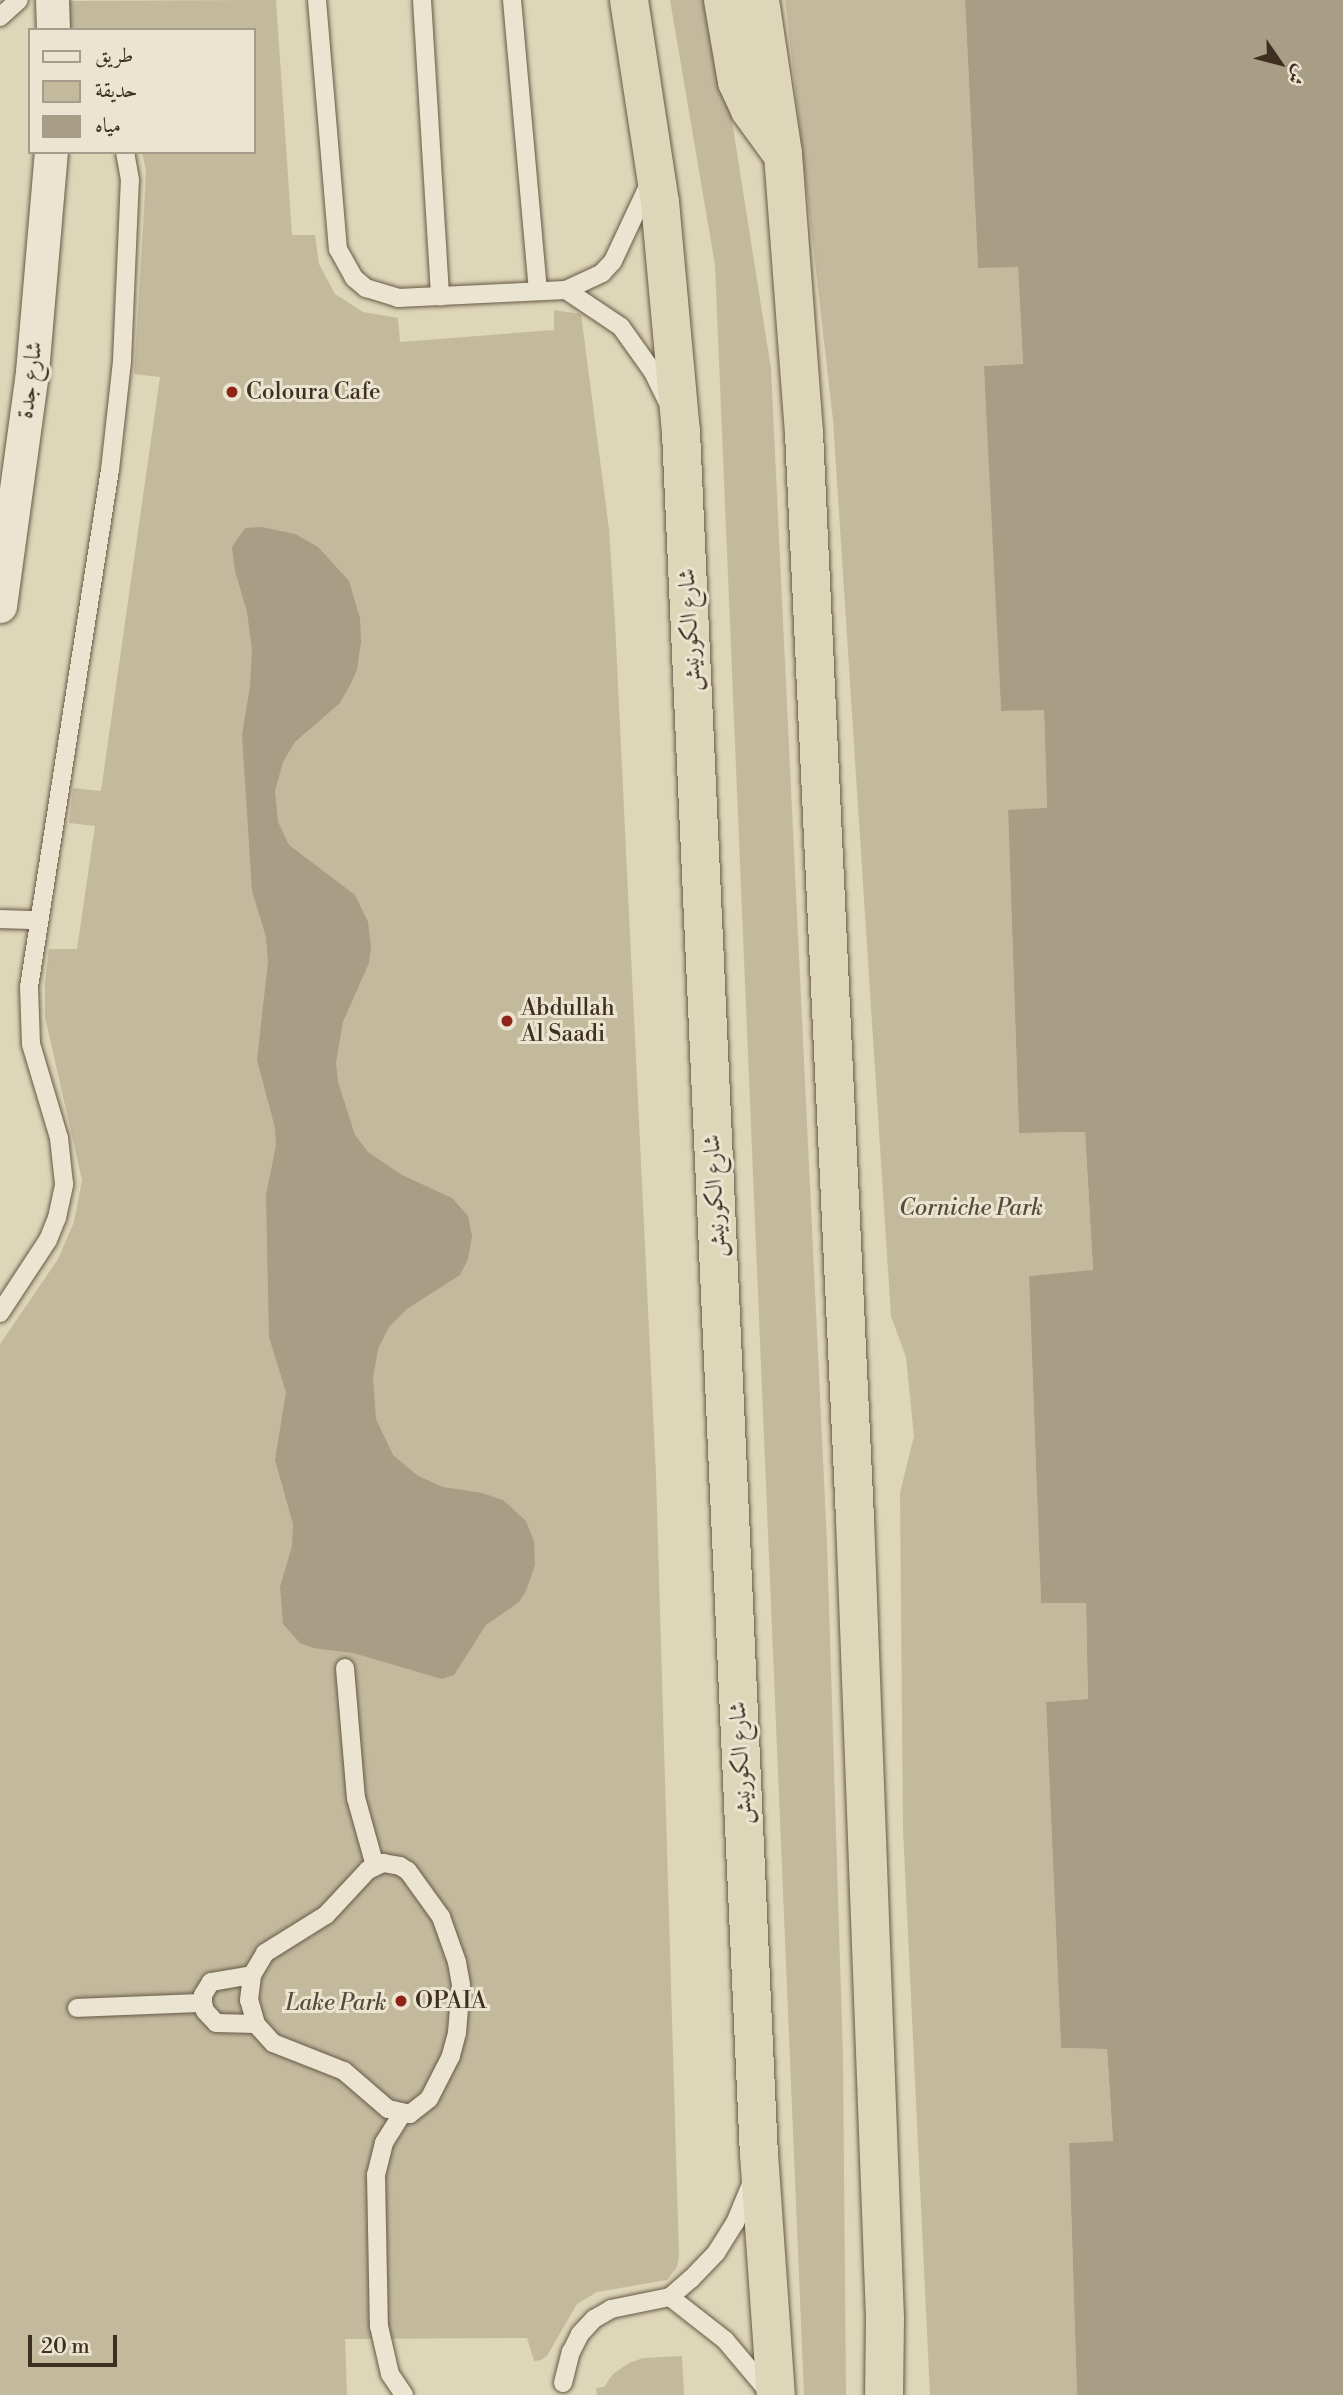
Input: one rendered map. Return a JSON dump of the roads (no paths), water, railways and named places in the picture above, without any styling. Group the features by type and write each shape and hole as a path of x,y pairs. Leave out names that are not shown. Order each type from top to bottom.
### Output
{"highway":[{"name":"شارع الكورنيش","path":"629,0 655,171 681,432 759,2154 773,2395"},
{"path":"723,0 737,82 750,110 782,154"},
{"path":"760,0 782,154 809,529 854,1506 885,2318 884,2395"},
{"path":"885,2318 905,2395"}],"street":[{"path":"52,0 53,28"},
{"name":"شارع جدة","path":"0,606 32,372 51,154"}],"lane":[{"path":"1,15 19,0"},
{"path":"317,0 335,233 344,264 354,278 380,294 398,298 566,290 602,273 613,261 655,171"},
{"path":"422,0 440,296"},
{"path":"512,0 538,291"},
{"path":"0,1313 48,1240 57,1218 64,1184 59,1138 31,1044 29,987 37,920 99,550 116,415 122,361 130,180 125,154"},
{"path":"566,290 621,327 653,372 681,432"},
{"path":"0,919 37,920"},
{"path":"345,1668 356,1798 375,1866"},
{"path":"402,2115 388,2109 344,2071 272,2043 256,2024 249,2000 252,1975 265,1953 274,1944 326,1915 375,1866 400,1866 428,1896 450,1939 461,1985 457,2033 441,2078 417,2110 402,2115 384,2143 376,2175 379,2326 390,2374 404,2395"},
{"path":"252,1975 211,1982 203,1995 203,2003 205,2011 216,2023 256,2024"},
{"path":"77,2008 203,2003"},
{"path":"563,2383 571,2352 580,2334 594,2319 611,2309 670,2297 716,2253 735,2223 750,2189 759,2154"},
{"path":"670,2297 725,2340 773,2395"}],"water":[{"path":"965,0 1343,0 1343,2395 1077,2395 1069,2143 1113,2141 1107,2049 1061,2048 1046,1702 1088,1699 1086,1603 1041,1603 1029,1276 1093,1270 1085,1132 1019,1133 1008,810 1047,808 1044,710 1001,711 984,366 1023,364 1018,267 978,268"},
{"path":"262,527 295,534 318,547 349,581 360,618 361,642 357,670 349,687 340,703 295,742 283,762 275,791 278,822 289,845 355,895 368,922 371,947 369,963 343,1022 336,1062 338,1082 355,1135 368,1152 402,1175 452,1198 468,1216 472,1236 468,1259 460,1275 407,1309 389,1327 378,1349 373,1378 376,1419 393,1455 418,1476 443,1487 482,1493 503,1500 526,1521 534,1541 535,1565 519,1602 486,1625 454,1675 442,1679 353,1653 313,1648 300,1643 283,1624 280,1587 292,1546 293,1524 275,1460 286,1392 269,1337 266,1195 276,1145 275,1128 257,1060 268,962 266,937 252,891 242,735 250,686 252,649 247,612 235,571 232,547 245,528"}],"place":[{"name":"Coloura Cafe","path":"232,392"},
{"name":"Abdullah Al Saadi","path":"507,1021"},
{"name":"OPAIA","path":"401,2001"}],"park label":[{"name":"Corniche Park","path":"971,1208"},
{"name":"Lake Park","path":"336,2003"}]}
